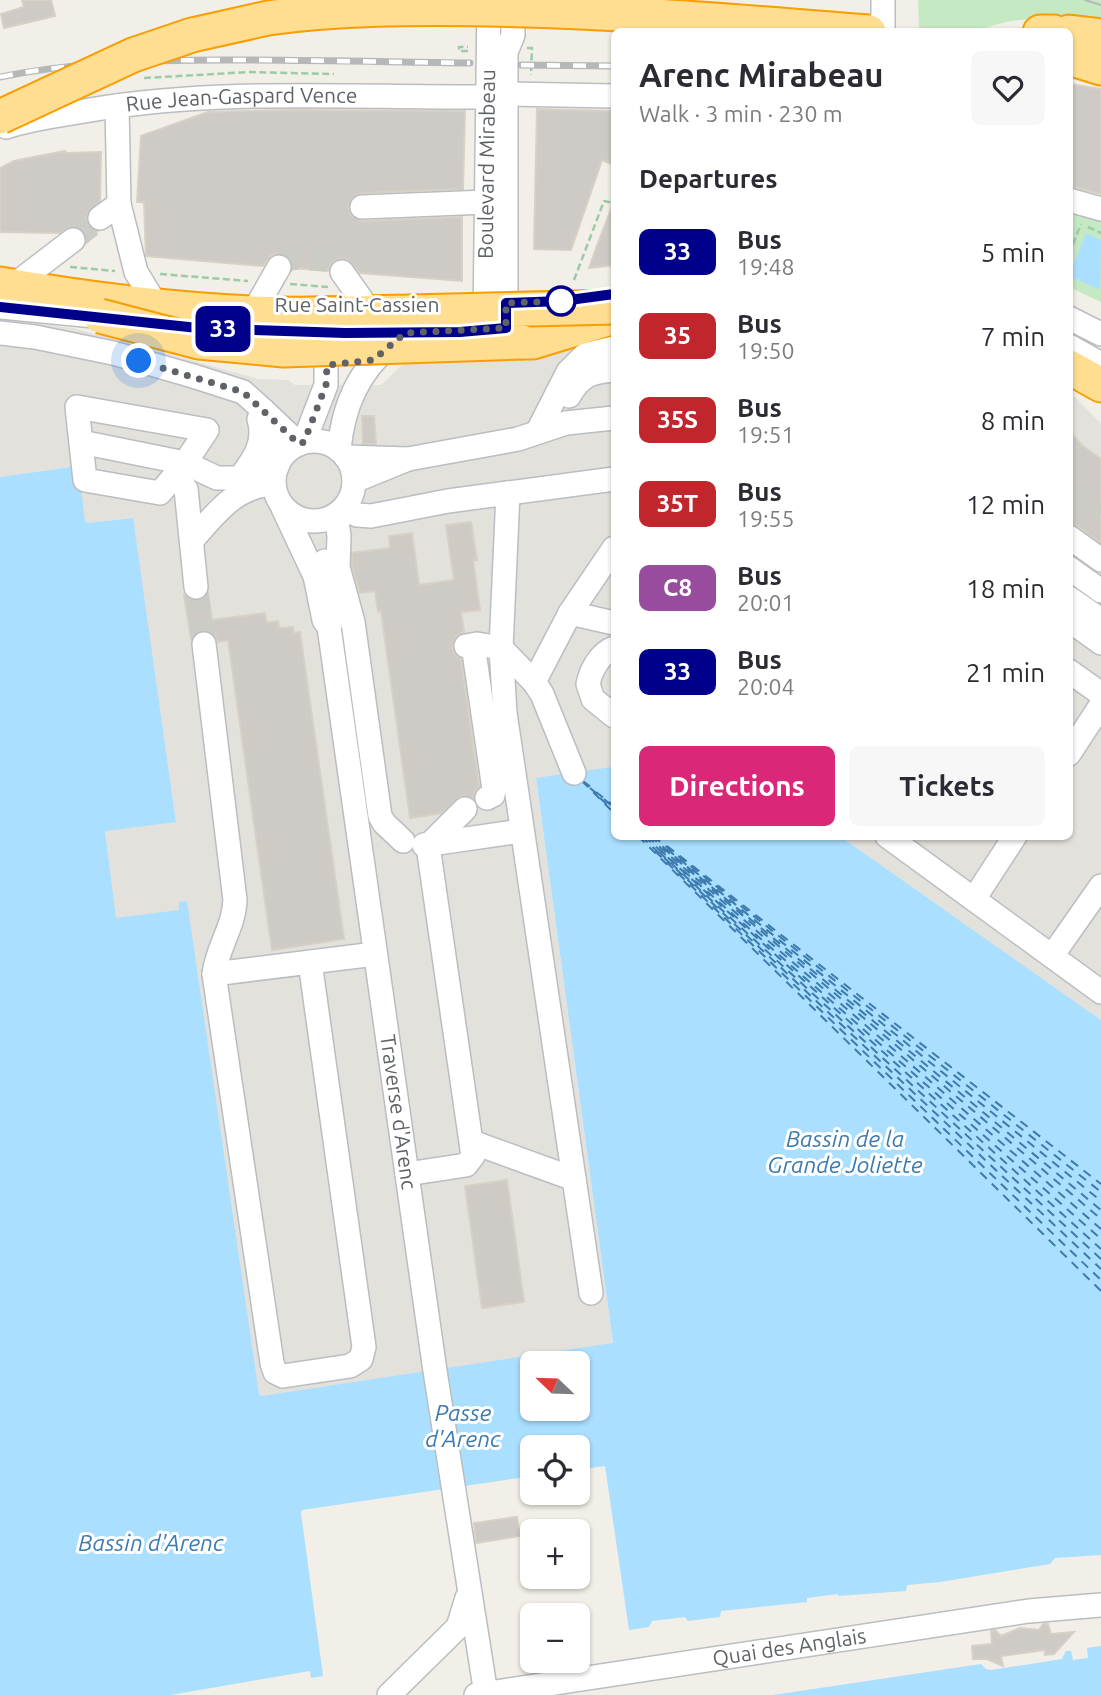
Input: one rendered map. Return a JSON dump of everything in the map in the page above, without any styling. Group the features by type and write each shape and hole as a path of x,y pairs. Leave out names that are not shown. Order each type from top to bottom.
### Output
{"highway":[{"path":"0,117 103,68 159,46 223,27 300,14 411,8 526,10 816,28"},
{"path":"1073,37 1092,58"},
{"path":"5,286 67,304 281,314 611,307"},
{"path":"100,316 199,342 284,350 533,342 611,318"},
{"path":"1073,369 1101,385"}],"street":[{"name":"Boulevard Mirabeau","path":"489,0 496,96 496,329"},
{"name":"Boulevard Mirabeau","path":"495,304 486,202 496,96 506,52 513,35 513,0"},
{"path":"883,0 883,28"},
{"name":"Rue Jean-Gaspard Vence","path":"0,129 23,121 117,106 223,97 611,96"},
{"path":"117,106 120,204 136,272 150,295"},
{"path":"362,207 486,202"},
{"path":"100,218 120,204"},
{"path":"5,286 43,265 73,240"},
{"path":"258,304 275,275"},
{"name":"Rue Saint-Cassien","path":"5,286 258,304 354,289 400,308 562,301 611,294"},
{"path":"67,304 105,329 195,354 327,365 373,360"},
{"name":"Rue Saint-Cassien","path":"0,307 67,304 100,316 198,328 405,333 496,329 611,317"},
{"path":"1073,320 1101,334"},
{"path":"0,333 35,337 113,353 243,392 301,443"},
{"path":"342,453 340,429 357,385 373,360 405,333"},
{"path":"1073,348 1101,364"},
{"path":"546,429 577,383 606,360"},
{"path":"301,443 326,385 327,365"},
{"path":"191,529 229,478 258,452 262,439 258,405"},
{"name":"Traverse d'Arenc","path":"258,405 278,479 318,585 324,620 329,627 435,1371 468,1595 486,1694"},
{"path":"77,407 207,430 180,470 160,493 85,480 81,442 77,407"},
{"path":"611,418 579,421 518,439 408,459 354,481 352,468 342,453 328,444 316,441 301,443 288,451 278,479 290,514 313,521 339,512 371,516 448,501 611,479"},
{"path":"81,442 180,470 229,478 278,479"},
{"path":"342,453 408,459"},
{"path":"180,470 186,489 196,587"},
{"path":"191,529 236,495 250,487 278,479"},
{"name":"Traverse d'Arenc","path":"329,627 333,618 325,542 339,512 349,501 354,481"},
{"path":"508,493 501,648 505,713 591,1293"},
{"path":"339,512 338,567 353,622 380,816 384,824 403,841"},
{"path":"1073,540 1101,560"},
{"path":"534,682 570,613 611,552"},
{"path":"1073,556 1101,576"},
{"path":"1073,571 1101,591"},
{"path":"318,585 331,604"},
{"path":"1073,600 1101,620"},
{"path":"570,613 611,622"},
{"path":"1073,623 1101,643"},
{"path":"204,644 234,900 232,925 217,958 214,974 273,1370 278,1375 288,1376 350,1366 361,1359 364,1347 310,962"},
{"path":"488,797 493,795 494,789 470,645 501,648 534,682 542,694 574,773"},
{"path":"611,649 595,666 587,684 593,699 611,714"},
{"path":"1073,674 1101,694"},
{"path":"1073,748 1101,705"},
{"path":"428,846 465,809"},
{"path":"359,833 428,846 522,831"},
{"path":"893,840 1101,992"},
{"path":"974,899 1012,840"},
{"path":"407,1174 466,1165 473,1156 428,846"},
{"path":"1052,956 1101,886"},
{"path":"214,974 375,954"},
{"path":"472,1142 574,1179"},
{"name":"Traverse d'Arenc","path":"389,1695 457,1627 468,1595"},
{"name":"Quai des Anglais","path":"476,1695 1029,1611 1101,1605"}],"path":[{"path":"531,78 532,48"},
{"path":"143,78 250,72 334,74"},
{"path":"574,280 604,201 611,202"},
{"path":"1073,242 1086,204"},
{"path":"43,265 136,272 275,275 354,289"}],"shaded area":[{"path":"0,319 73,328 259,379 288,380 295,385 381,385 406,361 525,353 611,340 611,767 536,779 613,1344 567,1351 520,1351 520,1358 261,1396 259,1394 180,910 116,919 105,830 176,821 132,518 87,523 77,466 0,477"},
{"path":"1073,395 1101,424 1101,1020 845,840 1073,840"}],"green space":[{"path":"918,0 1101,0 1101,22 1063,18 1028,19 986,28 919,28"},
{"path":"1073,207 1101,216 1101,302 1073,289"}],"water":[{"path":"1086,233 1101,240 1100,290 1073,278 1073,266"},
{"path":"78,466 87,523 133,518 176,822 105,831 116,918 179,910 179,902 187,901 261,1396 520,1357 520,1421 590,1421 590,1351 560,1351 613,1343 536,778 611,767 611,840 845,840 1101,1020 1101,1555 1055,1558 1050,1564 907,1585 906,1591 838,1594 807,1598 807,1602 721,1611 720,1617 688,1621 685,1617 652,1621 649,1627 629,1630 605,1466 590,1468 590,1435 520,1435 520,1478 302,1510 323,1676 311,1678 310,1671 170,1695 0,1695 0,477"},
{"path":"1101,1646 1101,1695 773,1695 981,1664 991,1670 1062,1659 1066,1651 1071,1651 1073,1660 1088,1658 1087,1648"}],"building":[{"path":"22,0 51,0 55,16 4,28 1,14 24,7"},
{"path":"1073,85 1101,89 1101,194 1073,187"},
{"path":"537,109 611,111 611,164 602,160 571,250 534,249"},
{"path":"465,111 463,189 361,193 354,196 348,207 351,215 363,221 462,217 462,281 360,273 348,260 341,258 333,261 328,271 293,268 291,259 280,253 271,255 263,266 146,256 144,202 137,202 141,136 208,112"},
{"path":"65,151 101,152 100,201 88,212 86,219 89,227 98,231 87,240 84,231 72,226 59,233 0,232 0,168 14,161"},
{"path":"611,209 611,265 589,268"},
{"path":"362,416 374,416 376,444 363,444"},
{"path":"1073,435 1101,459 1101,543 1073,524"},
{"path":"471,522 477,560 473,560 480,610 461,612 464,632 456,636 452,648 461,659 479,786 473,798 461,796 442,813 410,818 381,611 378,612 375,591 360,593 352,565 352,553 390,548 389,536 412,533 419,585 454,580 446,525"},
{"path":"208,594 212,620 265,613 267,623 278,621 279,628 293,627 294,633 300,632 344,939 272,950 228,640 218,642 215,635 203,630 196,632 191,639 184,595 197,601"},
{"path":"507,1180 524,1302 482,1308 465,1186"},
{"path":"517,1517 520,1536 476,1543 474,1523"},
{"path":"1043,1624 1048,1624 1051,1634 1074,1632 1054,1654 1045,1655 1045,1650 1001,1656 1003,1666 987,1659 973,1659 972,1646 992,1644 991,1631 995,1630 1001,1636 1020,1628 1039,1630"}],"ferry route":[{"path":"582,781 611,810"},
{"path":"583,781 592,788"},
{"path":"590,788 602,798"},
{"path":"596,792 611,804"},
{"path":"600,798 611,808"},
{"path":"604,799 611,805"},
{"path":"642,840 1101,1291"},
{"path":"645,840 1101,1269"},
{"path":"648,840 1101,1249"},
{"path":"652,840 1101,1229"},
{"path":"655,840 1101,1210"},
{"path":"658,840 1101,1192"},
{"path":"667,846 1101,1184"},
{"path":"663,848 1101,1219"},
{"path":"659,849 1101,1239"},
{"path":"667,849 1101,1201"},
{"path":"655,851 1101,1280"},
{"path":"659,852 1101,1259"}],"tunnel":[{"path":"73,240 100,218"},
{"path":"279,267 290,258 327,260 342,272"},
{"path":"1073,493 1101,513"},
{"path":"196,587 204,644"}],"tram line":[{"path":"1085,0 1101,5"}],"railway":[{"path":"0,77 83,65 167,61 470,63"},
{"path":"521,65 611,66"}],"bus line":[{"name":"33","path":"0,307 198,328 345,333 460,332 506,328 506,303 562,301 611,294"}],"route":[{"path":"139,361 243,392 299,444 304,442 326,385 327,365 373,360 405,333 506,328 506,303 561,301"}],"water label":[{"name":"Bassin de la Grande Joliette","path":"845,1152"},
{"name":"Passe d'Arenc","path":"463,1426"},
{"name":"Bassin d'Arenc","path":"151,1543"}]}
